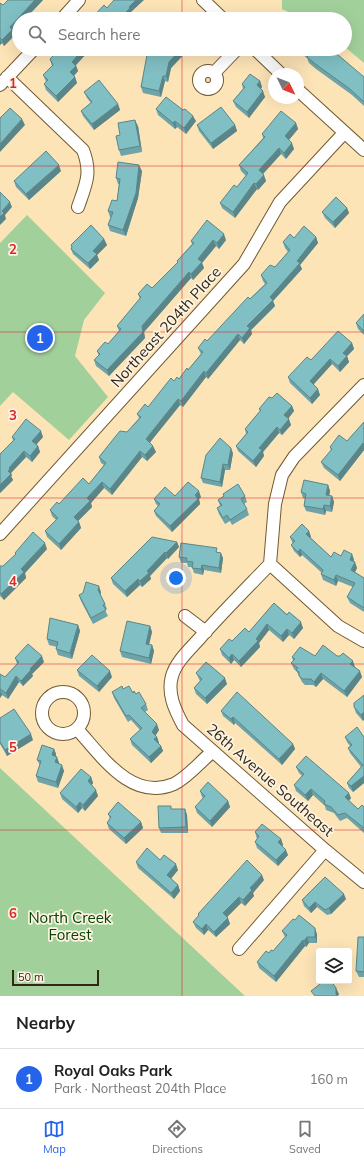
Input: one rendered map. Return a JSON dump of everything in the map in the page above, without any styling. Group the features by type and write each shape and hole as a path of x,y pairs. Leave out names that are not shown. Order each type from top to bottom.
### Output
{"street":[{"path":"68,12 79,0"},
{"path":"203,0 216,12"},
{"path":"27,56 4,81 82,150 87,162 88,179 78,206"},
{"path":"214,73 230,56"},
{"path":"262,56 275,68"},
{"path":"304,96 364,150"},
{"name":"Northeast 204th Place","path":"0,534 244,264 280,202 344,133"},
{"path":"185,616 206,632 270,564 275,504 282,475 294,457 364,385"},
{"path":"270,564 338,626 364,641"},
{"name":"26th Avenue Southeast","path":"206,632 180,661 172,676 171,691 174,709 183,725 212,752 364,882"},
{"path":"77,728 119,775 134,785 148,787 174,784 188,774 212,752"},
{"path":"239,949 325,850"}],"green space":[{"path":"282,0 364,0 364,63 352,53 352,12 289,12 282,9"},
{"path":"27,215 105,293 84,320 75,356 108,397 69,440 13,392 0,406 0,243"},
{"name":"North Creek Forest","path":"0,768 245,996 0,996"}],"building":[{"path":"8,0 35,0 24,12 12,12 12,25 10,27 12,30 2,40 0,38 0,3 3,5"},
{"path":"114,0 136,0 126,12 98,12 104,5 107,8"},
{"path":"53,56 77,56 72,62 76,66 70,72 75,77 56,96 44,84 48,80 43,75 53,65 50,59"},
{"path":"147,56 175,56 169,62 166,76 163,76 159,91 141,87"},
{"path":"339,56 364,77 364,102 350,89 307,57"},
{"path":"250,74 260,81 257,85 263,91 247,112 233,101 245,87 242,84"},
{"path":"99,80 118,104 92,124 81,111 92,102 84,92"},
{"path":"166,97 193,116 184,128 175,121 173,123 156,109"},
{"path":"221,107 235,125 211,143 197,125"},
{"path":"10,108 22,119 0,144 0,118"},
{"path":"281,111 296,123 285,136 292,143 284,153 279,148 259,170 264,175 256,184 254,183 233,212 220,203 234,185 237,187 248,173 239,165 265,137 262,134"},
{"path":"135,120 140,146 119,150 116,136 120,135 118,123"},
{"path":"46,151 59,165 26,194 14,181"},
{"path":"118,162 139,165 136,193 123,230 108,225 113,212 108,211 112,200 117,201 120,179 116,178"},
{"path":"0,192 10,202 2,211 4,213 0,217"},
{"path":"336,197 347,208 333,222 322,212"},
{"path":"207,220 224,234 217,243 213,240 198,259 202,262 191,274 189,272 142,326 143,332 107,370 94,360 100,354 97,351 105,342 108,344 121,329 117,326 141,297 138,294 147,284 152,288 178,262 177,261 194,243 191,241"},
{"path":"91,225 104,239 93,251 97,254 88,263 71,249 71,245"},
{"path":"304,226 316,237 297,261 300,263 270,297 273,300 247,326 250,328 242,338 238,334 206,373 204,371 181,401 178,399 146,439 153,446 145,455 140,451 110,489 102,482 87,498 90,501 74,517 79,522 59,544 45,531 58,518 50,510 57,502 59,504 83,478 89,484 106,463 99,457 120,431 127,432 141,417 137,414 145,404 148,407 171,378 174,381 177,377 179,379 187,368 188,370 203,352 198,348 205,339 207,341 248,297 250,299 267,283 261,275 270,265 275,267 290,250 283,242 290,234 294,238"},
{"path":"364,314 364,331 356,323"},
{"path":"338,331 352,343 343,353 347,356 338,366 330,359 310,381 318,389 310,398 288,377 307,357 311,360"},
{"path":"277,393 292,406 284,415 289,419 280,430 277,427 259,448 262,450 253,461 236,446 248,432 245,429 261,410 259,409 269,397 272,398"},
{"path":"26,419 41,431 32,441 38,446 30,456 24,451 9,468 10,469 8,471 11,474 0,485 0,454 15,439 12,437"},
{"path":"364,422 364,445 363,443 338,475 321,462 332,449 330,447 339,435 347,441"},
{"path":"220,438 231,448 228,465 223,464 220,482 201,478 206,455"},
{"path":"304,480 328,485 326,495 332,496 330,506 324,505 323,509 304,506 306,494 301,492"},
{"path":"188,482 199,491 195,495 198,499 170,526 154,511 160,504 154,499 165,487 175,496"},
{"path":"238,484 245,496 241,499 247,509 230,520 227,515 223,518 217,508 222,505 218,500 224,496 223,494"},
{"path":"302,524 309,531 306,534 331,557 334,552 341,556 344,550 352,554 350,560 355,562 351,570 364,578 364,608 347,597 355,583 336,575 334,580 321,574 323,570 300,549 298,552 291,545 295,541 290,537"},
{"path":"33,532 45,543 21,569 24,572 1,594 0,566 3,566 16,554 15,553"},
{"path":"152,537 177,542 147,571 149,573 140,581 138,579 125,591 111,578"},
{"path":"181,543 217,548 216,552 221,553 219,568 202,565 201,569 192,568 193,562 186,561 187,558 179,557"},
{"path":"86,582 99,586 98,590 105,604 103,605 106,610 91,618 79,595 83,593"},
{"path":"274,603 287,615 289,612 301,622 292,633 287,629 281,636 267,624 256,639 258,641 239,661 232,654 229,658 220,649 229,639 232,641 245,628 249,632"},
{"path":"50,618 78,625 70,653 56,649 58,642 47,639"},
{"path":"127,621 150,626 146,644 152,645 149,658 120,651"},
{"path":"28,644 42,656 21,681 16,676 6,693 0,689 0,674 5,677 19,662 15,658"},
{"path":"323,645 337,656 340,656 343,653 353,661 350,664 360,671 344,691 321,673 314,682 311,679 303,679 299,676 299,672 296,670 298,668 291,663 295,659 292,657 300,647 315,656"},
{"path":"92,655 110,671 97,686 77,670"},
{"path":"206,662 225,678 205,698 194,688 202,679 196,673"},
{"path":"122,686 123,689 129,686 133,693 134,691 136,694 139,692 146,704 141,708 157,724 152,732 157,737 154,739 161,746 149,757 130,739 142,728 129,715 126,716 112,692"},
{"path":"237,692 293,744 279,759 233,717 231,719 221,711"},
{"path":"364,695 364,712 361,715 354,707 354,703"},
{"path":"14,709 31,734 5,750 0,742 0,718"},
{"path":"357,727 364,737 364,776 351,786 347,783 363,765 348,748 352,745 345,737"},
{"path":"42,745 54,749 52,755 57,757 55,762 62,765 56,782 36,776 41,761 37,760"},
{"path":"306,756 349,793 345,797 358,809 362,805 364,807 364,828 345,813 338,815 331,807 324,804 325,801 311,789 305,795 294,785 304,774 296,767"},
{"path":"81,769 91,777 88,781 96,790 83,805 80,802 76,807 60,793"},
{"path":"208,782 228,801 210,821 195,807 205,796 200,791"},
{"path":"118,802 141,822 124,838 107,823 111,817 108,814"},
{"path":"158,806 171,806 171,809 185,809 186,827 159,828"},
{"path":"262,824 281,839 278,842 286,850 276,860 255,842 259,836 255,832"},
{"path":"147,848 160,860 164,855 176,864 167,875 178,885 171,893 136,862"},
{"path":"247,860 262,875 250,888 252,890 243,900 239,897 223,913 228,918 214,932 206,924 202,929 193,922 199,915 198,914"},
{"path":"325,877 344,894 325,910 315,902 309,908 302,900"},
{"path":"299,915 315,928 315,937 307,937 304,941 303,940 274,976 257,962 266,951 269,953 271,950 273,951 287,935 282,931"},
{"path":"358,937 364,937 364,972 356,971"},
{"path":"320,984 333,984 338,996 315,996 311,991"}],"place":[{"name":"Royal Oaks Park","path":"40,338"}]}
